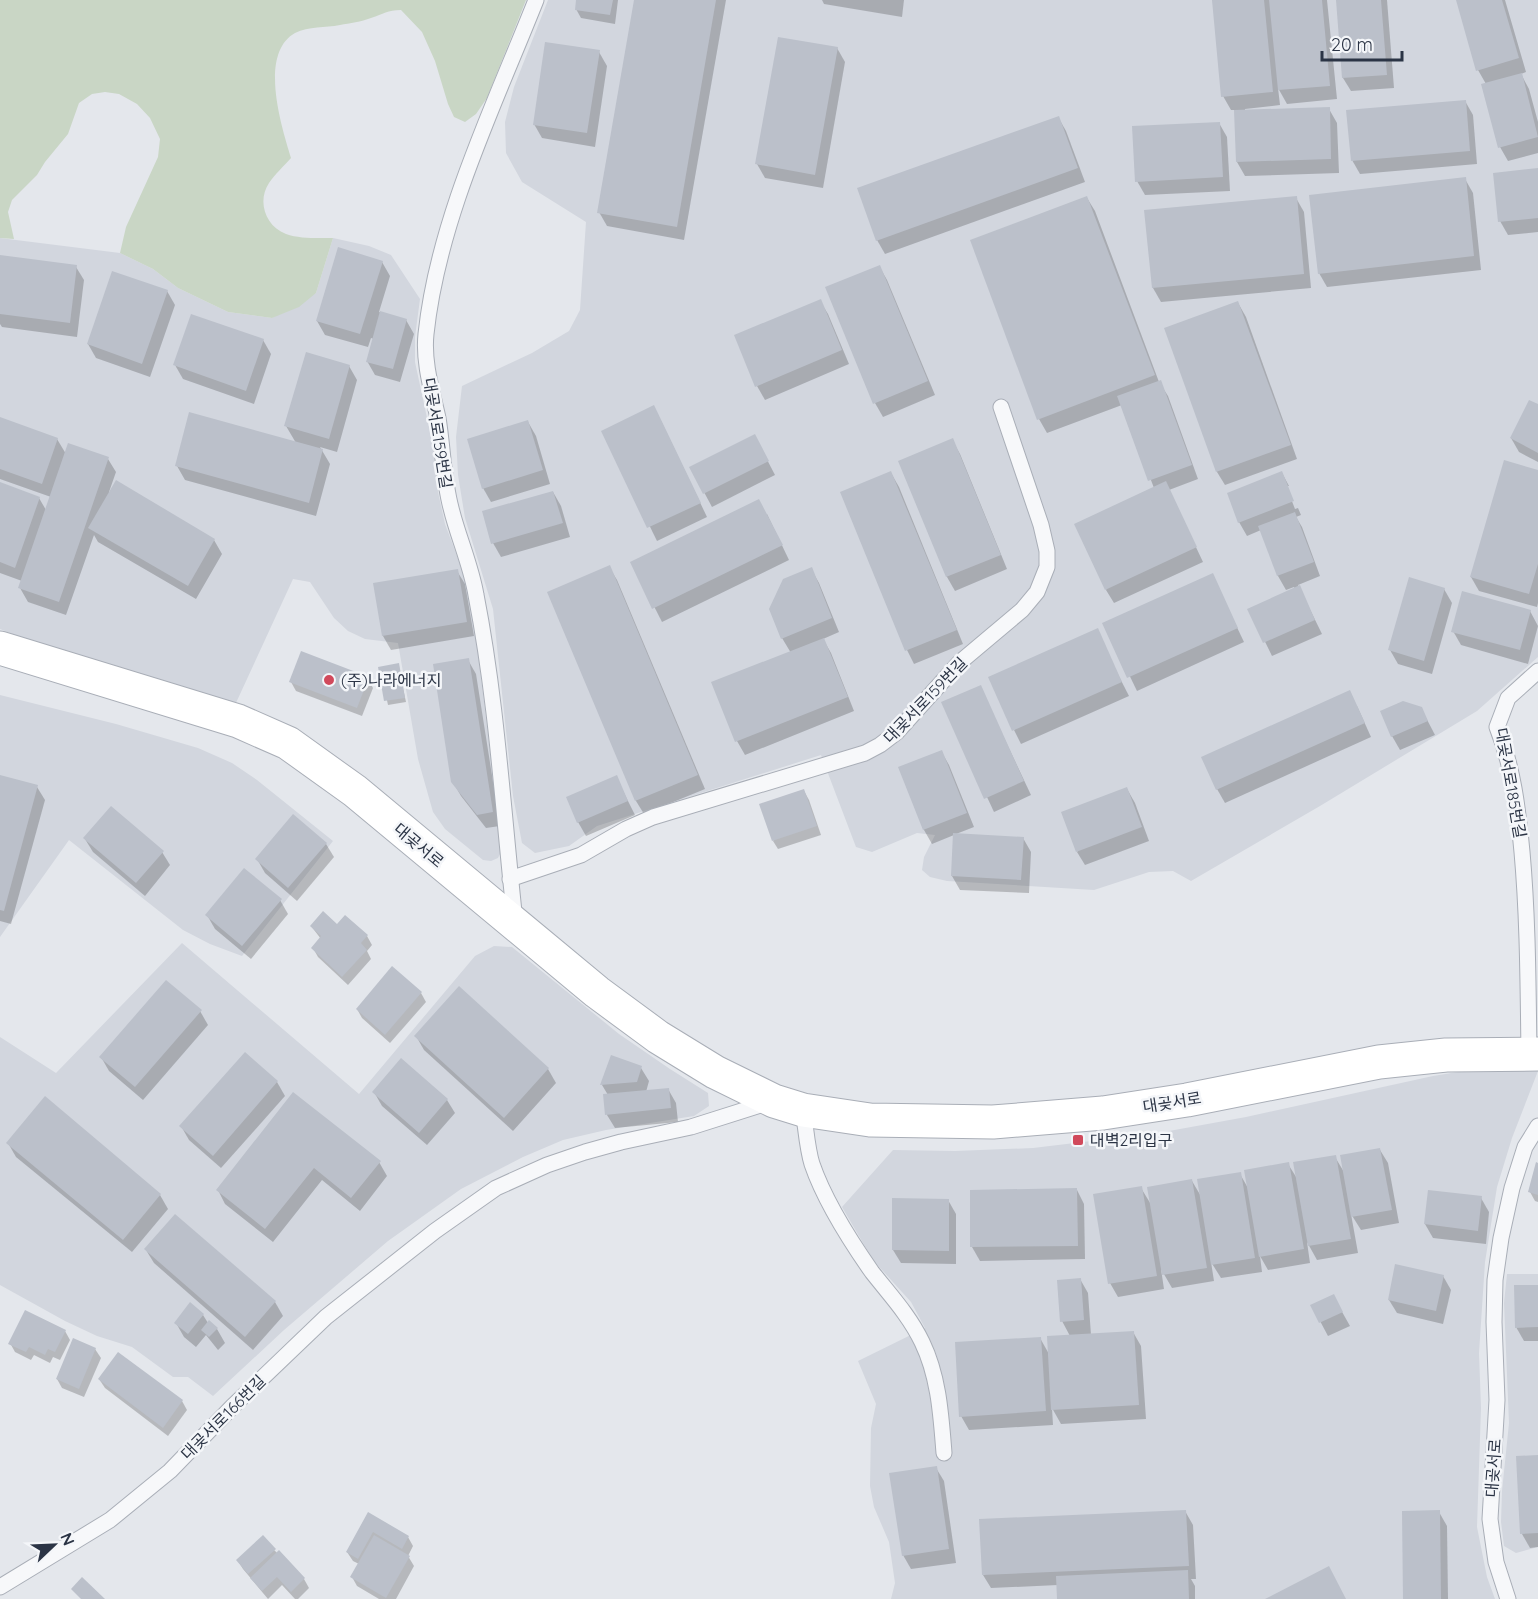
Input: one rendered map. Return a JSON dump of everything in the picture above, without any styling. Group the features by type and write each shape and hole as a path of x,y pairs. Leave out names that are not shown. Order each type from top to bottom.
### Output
{"street":[{"name":"대곶서로","path":"0,648 238,721 288,743 355,791 597,992 658,1037 716,1072 788,1106 870,1120 993,1122 1103,1113 1187,1100 1379,1062 1446,1055 1534,1054"}],"lane":[{"name":"대곶서로159번길","path":"515,924 487,653 476,591 448,497 441,438 426,362 426,335 435,283 456,201 536,0"},
{"name":"대곶서로159번길","path":"510,879 581,855 626,829 653,817 865,753 897,732 959,663 1022,610 1037,592 1047,567 1047,551 1041,525 1001,407"},
{"name":"대곶서로185번길","path":"1534,1054 1527,902 1518,808 1508,755 1497,727 1508,698 1538,671"},
{"name":"대곶서로166번길","path":"0,1587 110,1520 170,1472 232,1407 326,1317 435,1231 496,1188 547,1165 585,1152 788,1106"},
{"path":"788,1106 833,1208 872,1272 904,1311 923,1343 936,1380 944,1453"},
{"name":"대곶서로","path":"1508,1599 1496,1562 1490,1519 1497,1400 1495,1280 1512,1188 1525,1147 1538,1126"}],"shaded area":[{"path":"548,0 1538,0 1538,657 1477,711 1191,881 1173,871 1149,872 1094,890 947,881 930,877 922,870 924,857 935,835 917,833 872,852 856,847 821,755 597,826 569,846 535,853 522,843 513,796 493,609 465,518 458,475 456,437 462,386 532,353 569,331 580,310 586,222 522,182 506,153 505,122 514,87"},
{"path":"0,238 120,253 153,269 178,288 228,312 272,318 316,293 333,238 369,246 391,255 420,299 415,337 415,362 432,441 438,492 445,524 468,591 478,652 502,850 498,858 491,861 483,860 445,829 433,812 418,759 398,643 365,639 348,631 334,618 310,582 293,579 235,705 27,640 0,629"},
{"path":"0,695 116,724 198,748 232,763 257,780 333,841 242,956 210,944 183,930 69,840 0,937"},
{"path":"182,943 359,1094 475,956 494,946 512,947 619,1034 708,1093 709,1106 694,1116 606,1130 563,1140 523,1157 461,1189 388,1241 284,1330 213,1396 188,1377 173,1377 132,1347 97,1336 65,1321 0,1285 0,1037 56,1073"},
{"path":"1470,1070 1538,1071 1512,1138 1497,1187 1485,1262 1479,1353 1481,1408 1477,1527 1487,1577 1495,1599 891,1599 895,1583 889,1542 874,1507 870,1486 871,1428 876,1404 858,1361 925,1328 911,1302 873,1260 842,1207 893,1150 955,1151 1033,1148 1158,1133"},
{"path":"1507,1274 1538,1274 1538,1547 1516,1553 1504,1546 1501,1522 1509,1423 1504,1303"}],"green space":[{"path":"0,0 526,0 487,98 476,114 465,122 454,117 435,61 422,32 401,10 389,11 359,21 300,31 284,43 278,57 275,74 276,92 291,158 265,190 265,212 273,225 291,236 333,238 316,293 299,307 272,318 228,312 178,288 153,269 120,253 126,227 158,157 160,139 150,118 137,104 119,94 105,92 92,94 79,103 68,134 37,175 12,200 8,212 14,239 0,238"}],"building":[{"path":"576,0 613,0 610,15 575,10"},
{"path":"634,0 716,0 677,227 597,213"},
{"path":"1212,0 1264,0 1273,92 1221,97"},
{"path":"1269,0 1322,0 1330,86 1278,90"},
{"path":"1336,0 1381,0 1387,75 1342,78"},
{"path":"1456,0 1502,0 1519,58 1476,71"},
{"path":"778,37 838,47 815,175 755,164"},
{"path":"545,42 600,50 587,133 533,125"},
{"path":"1522,73 1538,137 1498,148 1481,84"},
{"path":"1466,100 1470,151 1351,161 1346,110"},
{"path":"1330,107 1331,159 1236,162 1234,110"},
{"path":"1059,116 1078,168 876,241 857,188"},
{"path":"1220,122 1223,177 1135,182 1132,126"},
{"path":"1538,168 1538,218 1498,222 1493,173"},
{"path":"1466,177 1474,256 1318,274 1309,195"},
{"path":"1087,196 1155,375 1037,420 970,240"},
{"path":"1297,196 1304,274 1152,288 1144,210"},
{"path":"338,247 383,261 360,334 316,321"},
{"path":"0,255 77,265 70,323 0,314"},
{"path":"880,265 928,381 873,404 825,287"},
{"path":"112,271 168,290 142,364 87,344"},
{"path":"821,299 842,350 755,387 734,335"},
{"path":"1238,301 1291,445 1216,472 1164,328"},
{"path":"380,311 407,319 393,369 366,362"},
{"path":"191,314 264,339 246,391 173,365"},
{"path":"306,352 350,365 329,439 284,426"},
{"path":"1161,380 1192,465 1148,481 1117,396"},
{"path":"1529,400 1538,404 1538,453 1510,438"},
{"path":"654,405 701,503 647,528 601,431"},
{"path":"189,412 323,449 309,503 175,466"},
{"path":"0,417 58,438 42,484 0,469"},
{"path":"528,420 543,470 482,489 467,439"},
{"path":"755,434 769,461 703,494 689,467"},
{"path":"953,438 1001,555 946,577 898,461"},
{"path":"68,443 109,457 59,602 18,588"},
{"path":"1504,460 1538,470 1538,564 1529,594 1470,577"},
{"path":"891,471 957,630 905,651 840,492"},
{"path":"1282,471 1294,501 1238,523 1227,493"},
{"path":"116,480 215,539 188,586 88,528"},
{"path":"1166,481 1197,547 1105,590 1074,524"},
{"path":"0,482 40,497 15,568 0,562"},
{"path":"553,491 563,523 491,544 482,511"},
{"path":"759,499 783,545 652,609 630,562"},
{"path":"1295,512 1314,562 1277,576 1258,526"},
{"path":"610,565 698,775 635,801 547,592"},
{"path":"812,567 832,618 781,639 769,609 783,579"},
{"path":"458,569 467,622 382,636 373,583"},
{"path":"1213,573 1238,628 1127,678 1102,623"},
{"path":"1409,577 1445,588 1424,661 1388,650"},
{"path":"1300,585 1315,620 1263,643 1247,609"},
{"path":"1462,591 1531,610 1520,650 1451,632"},
{"path":"1098,628 1122,682 1012,731 988,677"},
{"path":"824,638 848,697 735,742 711,682"},
{"name":"(주)나라에너지","path":"301,651 369,677 357,708 289,682"},
{"path":"469,658 493,812 477,815 451,782 433,664"},
{"path":"399,663 405,698 384,701 378,667"},
{"path":"981,685 1024,781 984,799 941,702"},
{"path":"1350,690 1365,723 1216,790 1201,757"},
{"path":"1403,701 1422,707 1428,721 1391,737 1380,711"},
{"path":"942,750 967,813 923,830 898,767"},
{"path":"0,775 38,785 4,911 0,910"},
{"path":"617,775 628,801 577,823 566,797"},
{"path":"1127,787 1142,827 1076,852 1061,812"},
{"path":"804,789 817,826 772,841 759,804"},
{"path":"111,806 164,851 136,883 83,838"},
{"path":"293,814 327,843 288,888 255,859"},
{"path":"953,833 1024,837 1021,880 951,876"},
{"path":"244,868 282,899 242,946 205,915"},
{"path":"323,911 337,924 345,915 368,935 361,943 367,950 342,977 311,948 321,936 310,926"},
{"path":"392,966 422,992 385,1035 356,1009"},
{"path":"166,980 202,1010 135,1087 99,1057"},
{"path":"459,986 549,1068 504,1118 414,1036"},
{"path":"245,1052 278,1081 213,1156 179,1126"},
{"path":"611,1055 642,1066 637,1082 600,1085"},
{"path":"401,1058 448,1099 419,1133 372,1092"},
{"path":"669,1088 671,1108 605,1115 603,1094"},
{"path":"293,1092 381,1161 351,1198 314,1168 265,1229 216,1190"},
{"path":"45,1096 161,1194 123,1240 6,1143"},
{"path":"1380,1148 1392,1210 1351,1217 1340,1155"},
{"path":"1336,1155 1351,1239 1308,1246 1293,1162"},
{"path":"1289,1162 1304,1249 1259,1257 1244,1170"},
{"path":"1536,1162 1538,1163 1538,1195 1528,1192"},
{"path":"1241,1172 1255,1258 1211,1265 1197,1179"},
{"path":"1192,1179 1207,1268 1162,1275 1147,1187"},
{"path":"1142,1186 1157,1276 1108,1284 1093,1194"},
{"path":"1077,1188 1078,1246 970,1247 970,1190"},
{"path":"1428,1190 1482,1196 1478,1231 1424,1224"},
{"path":"892,1198 949,1199 949,1251 892,1250"},
{"path":"175,1214 276,1301 245,1337 144,1249"},
{"path":"1395,1264 1444,1275 1436,1311 1388,1300"},
{"path":"1081,1278 1084,1320 1060,1322 1057,1280"},
{"path":"1514,1285 1538,1285 1538,1327 1515,1328"},
{"path":"1334,1294 1343,1312 1319,1323 1310,1305"},
{"path":"190,1302 204,1314 188,1334 174,1323"},
{"path":"25,1310 66,1330 55,1352 48,1349 45,1355 29,1347 26,1352 8,1344"},
{"path":"209,1320 218,1328 209,1337 201,1330"},
{"path":"1134,1331 1139,1405 1051,1410 1047,1336"},
{"path":"1041,1337 1046,1411 959,1417 955,1342"},
{"path":"73,1338 96,1348 79,1389 56,1379"},
{"path":"118,1352 183,1400 163,1428 98,1379"},
{"path":"1538,1455 1538,1533 1520,1534 1516,1456"},
{"path":"937,1466 949,1549 902,1556 889,1473"},
{"path":"1186,1510 1189,1566 982,1575 979,1519"},
{"path":"1440,1510 1441,1599 1403,1599 1402,1511"},
{"path":"368,1512 409,1536 402,1549 373,1532 358,1559 346,1552"},
{"path":"263,1535 276,1549 248,1574 236,1560"},
{"path":"374,1535 410,1556 386,1598 350,1577"},
{"path":"279,1550 305,1578 291,1592 277,1577 262,1591 250,1578"},
{"path":"1329,1566 1346,1599 1265,1599"},
{"path":"1188,1570 1189,1599 1057,1599 1056,1576"},
{"path":"82,1577 105,1599 81,1599 71,1589"}],"place":[{"name":"(주)나라에너지","path":"329,680"},
{"name":"대벽2리입구","path":"1078,1140"}]}
